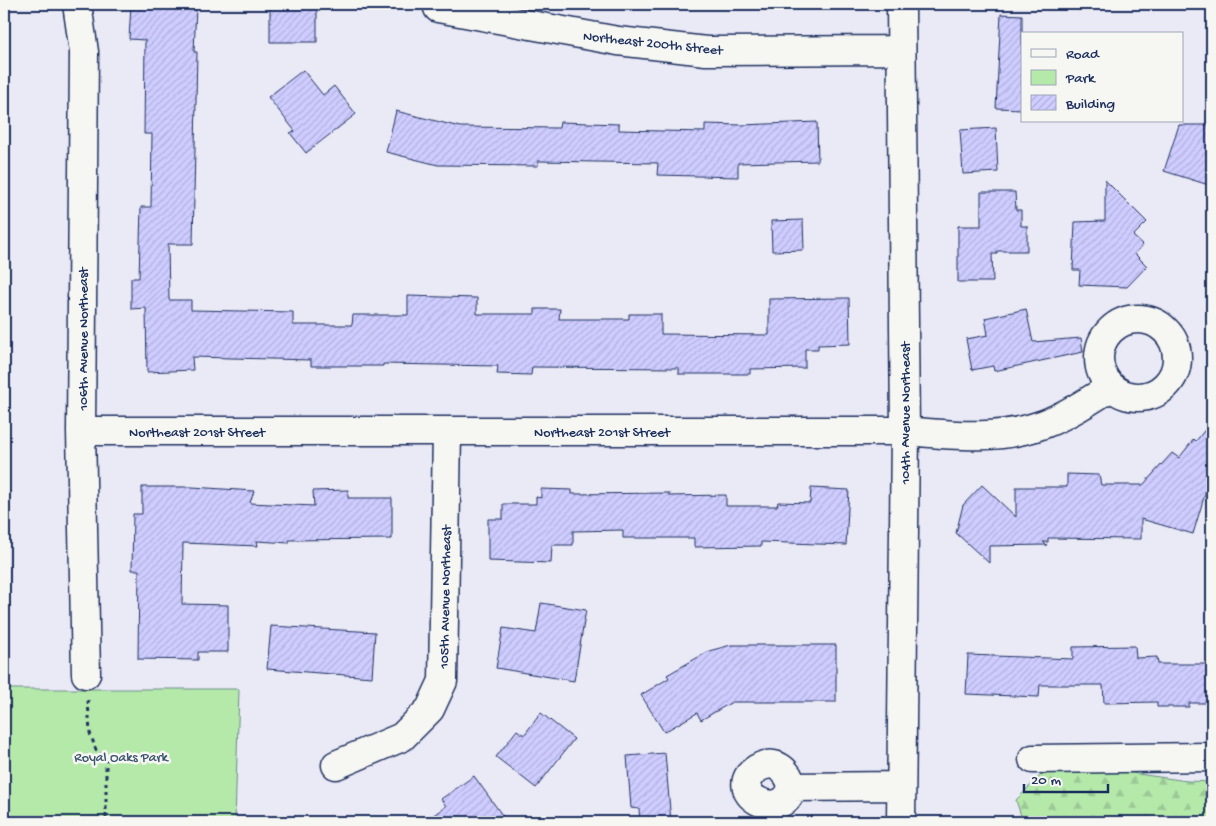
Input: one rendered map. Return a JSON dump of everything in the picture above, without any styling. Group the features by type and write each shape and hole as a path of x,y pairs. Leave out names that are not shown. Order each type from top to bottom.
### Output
{"street":[{"name":"106th Avenue Northeast","path":"77,4 84,52 81,431 86,674"},
{"name":"104th Avenue Northeast","path":"901,4 905,431 901,822"},
{"name":"Northeast 200th Street","path":"438,6 618,41 706,51 900,50"},
{"name":"Northeast 201st Street","path":"81,431 905,431 958,436 992,435 1044,424 1071,412 1111,387"},
{"name":"105th Avenue Northeast","path":"336,764 402,737 430,709 443,681 447,431"},
{"path":"1033,759 1212,757"},
{"path":"792,787 901,786"}],"path":[{"path":"86,674 90,733 96,750 106,758 106,822"}],"green space":[{"name":"Royal Oaks Park","path":"4,689 239,689 235,822 4,822"},
{"path":"1054,762 1187,781 1212,782 1212,822 1023,822 1016,800"}],"building":[{"path":"153,4 191,4 191,6 196,7 194,52 197,52 193,244 168,244 169,300 191,300 191,310 293,312 293,325 352,325 353,315 408,315 408,296 477,298 477,314 535,314 535,309 560,309 559,319 629,319 629,314 661,314 661,334 769,335 769,299 849,298 850,344 818,345 818,349 805,349 805,368 750,369 750,374 679,374 679,368 532,367 531,375 497,374 498,366 383,364 383,366 311,366 311,360 192,357 193,370 147,372 146,308 131,309 131,278 139,278 141,207 151,207 152,134 144,134 145,40 129,39 131,5 153,6"},
{"path":"270,4 317,4 317,42 270,42"},
{"path":"1001,14 1022,15 1021,109 996,108"},
{"path":"303,70 323,95 334,86 356,114 306,153 290,133 295,131 268,97"},
{"path":"396,111 460,127 559,128 560,122 619,124 619,130 705,132 705,124 742,125 817,122 818,161 738,163 738,177 657,175 658,163 538,161 538,166 438,165 386,152"},
{"path":"1179,125 1212,125 1212,186 1164,171"},
{"path":"996,128 998,172 963,174 960,130"},
{"path":"1105,180 1147,222 1133,236 1143,245 1135,254 1147,266 1127,287 1079,285 1080,270 1073,270 1075,222 1105,221"},
{"path":"981,192 1015,192 1016,210 1021,210 1021,226 1027,226 1027,251 997,251 997,254 992,254 993,282 958,282 958,226 981,226"},
{"path":"803,220 804,250 772,251 771,221"},
{"path":"1026,309 1033,342 1081,338 1083,352 994,371 993,366 972,370 966,339 988,335 985,318"},
{"path":"1212,421 1212,470 1193,534 1141,519 1141,539 1048,538 1048,542 1043,542 1047,545 989,546 989,563 956,533 963,505 982,485 1016,517 1016,487 1067,487 1067,474 1099,475 1101,485 1143,485 1172,453 1179,458"},
{"path":"142,487 192,487 254,491 250,503 314,506 313,491 348,490 348,498 392,498 392,539 289,540 289,543 257,541 258,546 183,543 182,604 228,605 228,652 198,652 198,660 138,659 139,570 132,570 133,514 142,514"},
{"path":"811,488 849,490 846,545 761,542 761,546 694,547 694,538 623,538 623,530 573,531 573,545 552,545 551,563 488,561 488,519 503,519 503,504 536,504 536,497 541,498 541,489 572,490 572,494 669,493 669,496 726,495 726,506 777,506 778,502 810,503"},
{"path":"541,603 586,610 574,681 496,668 503,628 536,633"},
{"path":"271,626 375,632 372,677 267,669"},
{"path":"731,645 836,645 836,702 732,702 701,720 697,713 664,732 641,695 669,678 667,675 709,651"},
{"path":"1135,646 1136,658 1157,657 1158,664 1212,664 1212,703 1189,703 1189,707 1157,707 1157,702 1104,703 1103,685 1040,685 1039,697 966,694 968,655 1073,659 1073,647"},
{"path":"541,713 574,739 536,788 496,757 517,730 524,735"},
{"path":"665,753 671,822 640,822 639,809 631,808 627,756"},
{"path":"474,776 507,822 424,822 446,806 441,799"}]}
